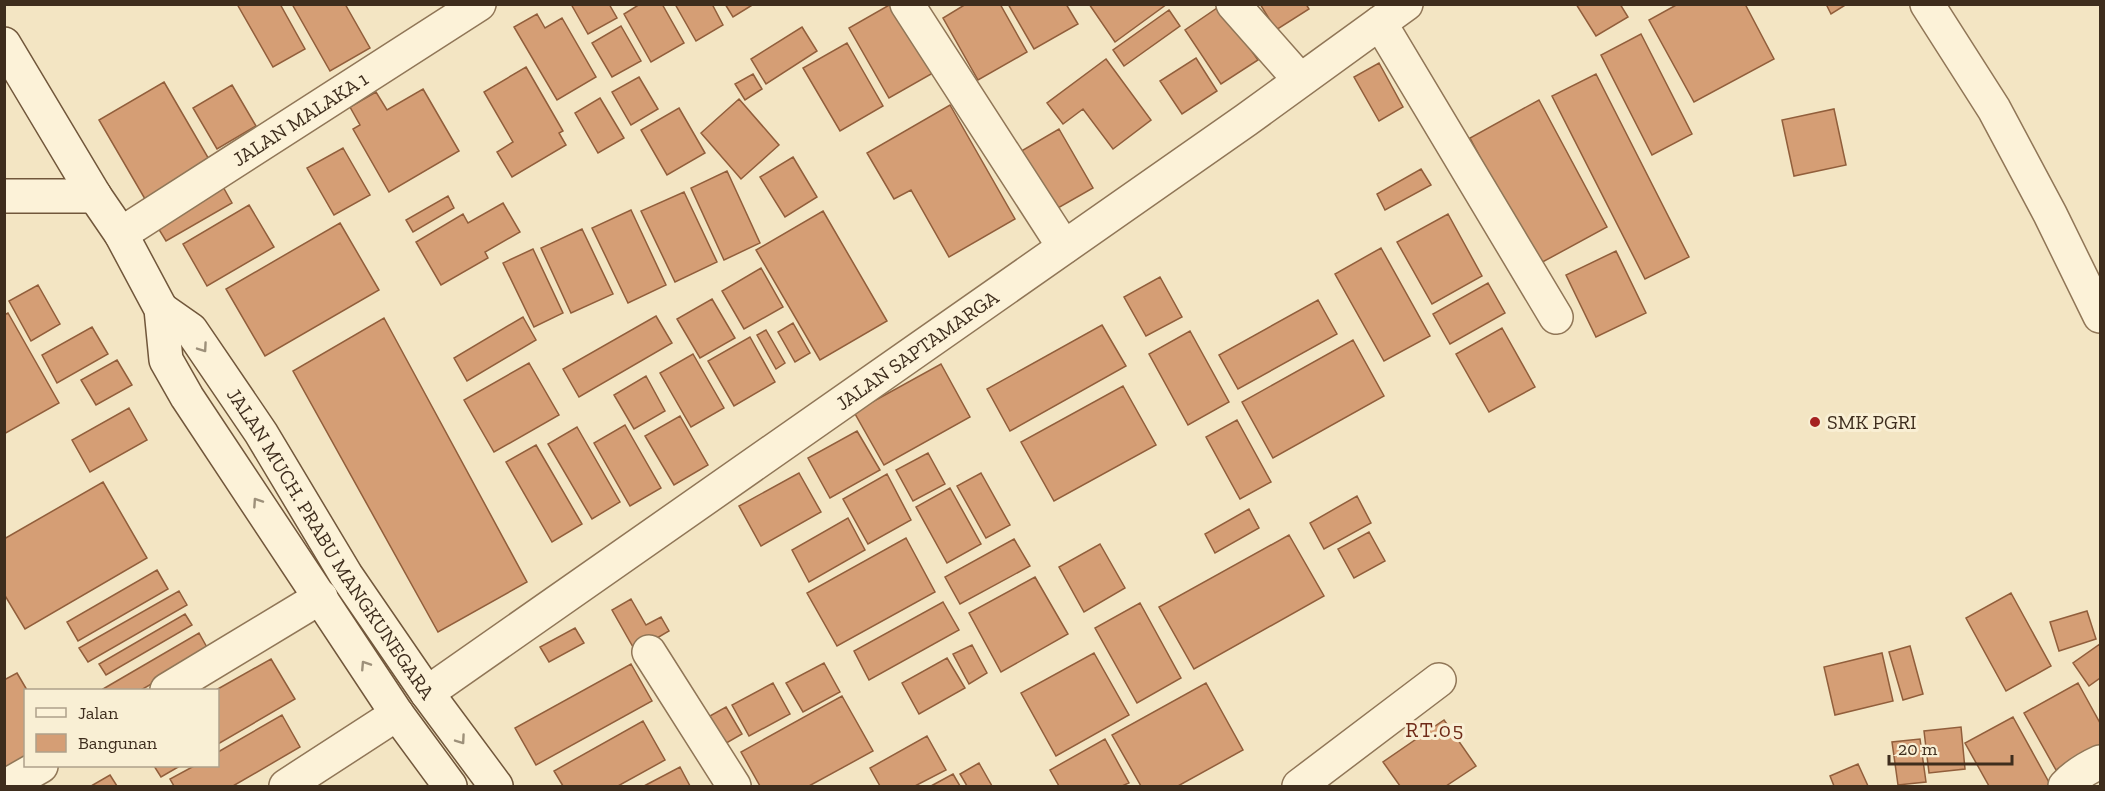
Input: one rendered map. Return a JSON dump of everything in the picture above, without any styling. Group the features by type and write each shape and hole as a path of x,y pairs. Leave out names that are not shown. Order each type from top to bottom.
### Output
{"street":[{"name":"JALAN MALAKA 1","path":"122,234 479,4"},
{"path":"907,4 1064,247"},
{"path":"1233,4 1300,81"},
{"name":"JALAN SAPTAMARGA","path":"427,693 1300,81 1406,4"},
{"path":"1927,4 1994,109 2050,214 2100,316"},
{"path":"1380,23 1556,317"},
{"name":"JALAN MUCH. PRABU MANGKUNEGARA","path":"4,44 95,196 122,234 161,309 165,360 193,407 397,714 450,786"},
{"path":"4,196 95,196"},
{"name":"JALAN MUCH. PRABU MANGKUNEGARA","path":"161,309 191,330 261,433 346,574 427,693 496,786"},
{"path":"169,689 321,597"},
{"path":"649,652 734,786"},
{"path":"1299,786 1439,680"},
{"path":"286,786 397,714"},
{"path":"2066,786 2080,773 2100,762"},
{"path":"6,786 38,767"}],"building":[{"path":"237,4 280,4 305,49 273,67"},
{"path":"292,4 345,4 370,48 330,71"},
{"path":"571,4 609,4 617,18 588,34"},
{"path":"640,4 662,4 684,43 651,62 624,14"},
{"path":"675,4 712,4 723,25 696,41"},
{"path":"725,4 754,4 733,17"},
{"path":"891,4 903,4 940,69 889,98 849,28"},
{"path":"966,4 1000,4 1027,52 978,80 943,18"},
{"path":"1008,4 1066,4 1078,24 1034,49"},
{"path":"1089,4 1167,4 1115,42"},
{"path":"1260,4 1306,4 1309,9 1276,30"},
{"path":"1576,4 1620,4 1628,17 1596,36"},
{"path":"1678,4 1745,4 1774,59 1694,102 1649,20"},
{"path":"1826,4 1847,4 1831,14"},
{"path":"1220,6 1258,60 1221,84 1185,30"},
{"path":"1169,10 1180,26 1124,66 1113,50"},
{"path":"537,14 545,28 562,18 596,77 557,100 514,27"},
{"path":"621,26 641,61 612,77 592,43"},
{"path":"802,27 817,51 766,84 751,59"},
{"path":"1641,34 1692,134 1652,155 1601,55"},
{"path":"847,43 883,106 840,131 803,68"},
{"path":"1196,58 1217,91 1182,114 1160,81"},
{"path":"1106,59 1151,120 1113,149 1083,109 1063,124 1047,103"},
{"path":"1379,63 1403,107 1379,121 1354,77"},
{"path":"526,67 563,131 559,133 566,145 512,177 497,152 513,142 484,92"},
{"path":"753,74 762,89 745,100 735,84"},
{"path":"1596,74 1689,257 1645,279 1552,96"},
{"path":"639,77 658,109 631,125 612,92"},
{"path":"164,82 210,161 145,199 99,120"},
{"path":"232,85 256,126 217,149 193,108"},
{"path":"423,89 459,151 389,192 353,129 360,125 350,107 376,92 387,110"},
{"path":"600,98 624,138 598,153 575,113"},
{"path":"739,99 779,145 741,179 701,133"},
{"path":"1539,100 1607,227 1537,265 1470,138"},
{"path":"950,105 1015,219 949,257 911,190 894,199 867,153"},
{"path":"679,108 705,153 667,175 641,130"},
{"path":"1834,109 1846,165 1794,176 1782,120"},
{"path":"1059,129 1093,188 1051,212 1018,153"},
{"path":"343,148 370,195 334,215 307,168"},
{"path":"793,157 817,197 785,217 760,177"},
{"path":"1421,169 1431,185 1385,210 1377,194"},
{"path":"727,171 760,243 724,260 691,188"},
{"path":"222,185 232,203 166,241 155,223"},
{"path":"684,192 717,262 675,282 641,211"},
{"path":"448,196 454,208 413,232 406,220"},
{"path":"503,203 520,232 485,252 488,258 441,285 416,242 463,214 468,223"},
{"path":"249,205 274,247 207,286 183,244"},
{"path":"631,210 666,285 628,303 592,228"},
{"path":"823,211 887,321 820,360 756,250"},
{"path":"1448,214 1482,276 1432,304 1397,242"},
{"path":"340,223 379,290 265,356 226,289"},
{"path":"582,229 613,294 571,313 541,248"},
{"path":"1381,248 1430,336 1384,361 1335,274"},
{"path":"533,249 563,313 534,327 503,263"},
{"path":"1616,251 1646,313 1596,337 1566,275"},
{"path":"761,268 783,307 744,329 722,291"},
{"path":"1160,277 1182,317 1146,336 1124,297"},
{"path":"1488,283 1505,313 1450,344 1433,314"},
{"path":"38,285 60,324 31,341 9,301"},
{"path":"712,299 735,338 700,358 677,319"},
{"path":"1318,300 1337,334 1238,389 1219,355"},
{"path":"8,313 59,403 4,434 4,315"},
{"path":"656,316 672,343 579,397 563,369"},
{"path":"523,317 536,340 467,381 454,358"},
{"path":"384,318 527,582 438,632 293,371"},
{"path":"793,323 810,353 795,362 778,332"},
{"path":"1102,325 1126,366 1010,431 987,389"},
{"path":"92,327 108,354 57,383 42,355"},
{"path":"1502,328 1535,387 1489,412 1456,354"},
{"path":"766,330 785,363 776,369 757,335"},
{"path":"1190,331 1229,402 1188,425 1149,354"},
{"path":"750,337 775,382 734,406 708,361"},
{"path":"1353,340 1384,396 1273,458 1242,402"},
{"path":"693,354 724,408 691,427 660,373"},
{"path":"117,360 132,385 96,405 81,380"},
{"path":"529,363 559,415 494,452 464,400"},
{"path":"941,364 970,417 884,465 854,412"},
{"path":"646,376 665,411 634,429 614,395"},
{"path":"1123,386 1156,445 1054,501 1021,442"},
{"path":"129,408 147,440 90,472 72,440"},
{"path":"680,416 708,465 674,485 645,436"},
{"path":"1237,420 1271,482 1240,499 1206,437"},
{"path":"625,425 661,488 630,506 594,443"},
{"path":"577,427 620,502 592,519 548,444"},
{"path":"857,431 880,470 830,498 808,458"},
{"path":"536,445 582,524 552,542 506,462"},
{"path":"928,453 945,484 913,501 896,470"},
{"path":"799,473 821,512 761,546 739,506"},
{"path":"981,473 1010,525 986,538 957,486"},
{"path":"887,474 911,520 868,544 843,499"},
{"path":"103,482 147,558 25,629 4,594 4,539"},
{"path":"950,488 981,544 947,563 916,507"},
{"path":"1357,496 1371,523 1324,549 1310,523"},
{"path":"1249,509 1259,528 1215,553 1205,534"},
{"path":"848,518 865,550 809,582 792,550"},
{"path":"1369,532 1385,561 1354,578 1338,549"},
{"path":"1289,535 1324,596 1194,669 1159,607"},
{"path":"906,538 935,592 837,646 807,593"},
{"path":"1014,539 1030,566 960,604 945,577"},
{"path":"1100,544 1125,588 1084,612 1059,567"},
{"path":"157,570 168,589 78,641 67,622"},
{"path":"1035,577 1068,634 1001,672 969,613"},
{"path":"179,591 187,605 88,662 79,648"},
{"path":"2011,593 2051,666 2006,691 1966,618"},
{"path":"631,599 646,625 661,617 669,631 642,647 640,643 633,647 612,610"},
{"path":"943,602 959,630 869,680 854,651"},
{"path":"1140,603 1181,678 1137,703 1095,628"},
{"path":"2087,611 2096,639 2059,651 2050,622"},
{"path":"185,614 192,625 106,675 99,664"},
{"path":"575,628 584,643 549,662 540,647"},
{"path":"199,633 209,651 143,689 103,689"},
{"path":"2100,644 2100,678 2089,686 2073,663"},
{"path":"972,645 987,673 969,684 953,654"},
{"path":"1910,646 1923,694 1903,700 1889,652"},
{"path":"1094,653 1129,715 1056,756 1021,693"},
{"path":"1882,653 1893,701 1835,715 1824,667"},
{"path":"947,658 965,688 919,714 902,683"},
{"path":"271,659 295,699 219,743 218,689"},
{"path":"824,663 840,692 803,712 786,683"},
{"path":"631,664 652,701 536,765 515,728"},
{"path":"17,673 26,689 24,689 24,759 4,770 4,680"},
{"path":"773,683 790,714 749,736 732,705"},
{"path":"1206,683 1243,750 1178,786 1141,786 1112,735"},
{"path":"2078,683 2100,723 2100,745 2056,770 2024,713"},
{"path":"842,696 873,751 809,786 760,786 741,752"},
{"path":"726,707 742,734 723,745 708,717"},
{"path":"282,715 300,747 233,786 174,786 170,779 192,767 219,767 219,751"},
{"path":"2013,717 2051,786 1989,786 1965,743"},
{"path":"1444,720 1476,766 1446,786 1400,786 1383,762"},
{"path":"643,721 665,760 618,786 563,786 554,771"},
{"path":"1961,727 1965,769 1929,773 1924,731"},
{"path":"927,736 946,770 915,786 880,786 870,768"},
{"path":"1105,739 1129,783 1122,786 1059,786 1050,770"},
{"path":"1920,739 1926,782 1898,785 1892,742"},
{"path":"979,763 992,786 967,786 960,774"},
{"path":"1858,764 1868,786 1834,786 1830,776"},
{"path":"155,767 178,767 161,777"},
{"path":"680,767 690,786 644,786"},
{"path":"953,774 960,786 931,786"},
{"path":"110,775 117,786 91,786"}],"place":[{"name":"SMK PGRI","path":"1815,422"}],"district":[{"name":"RT.05","path":"1435,729"}]}
